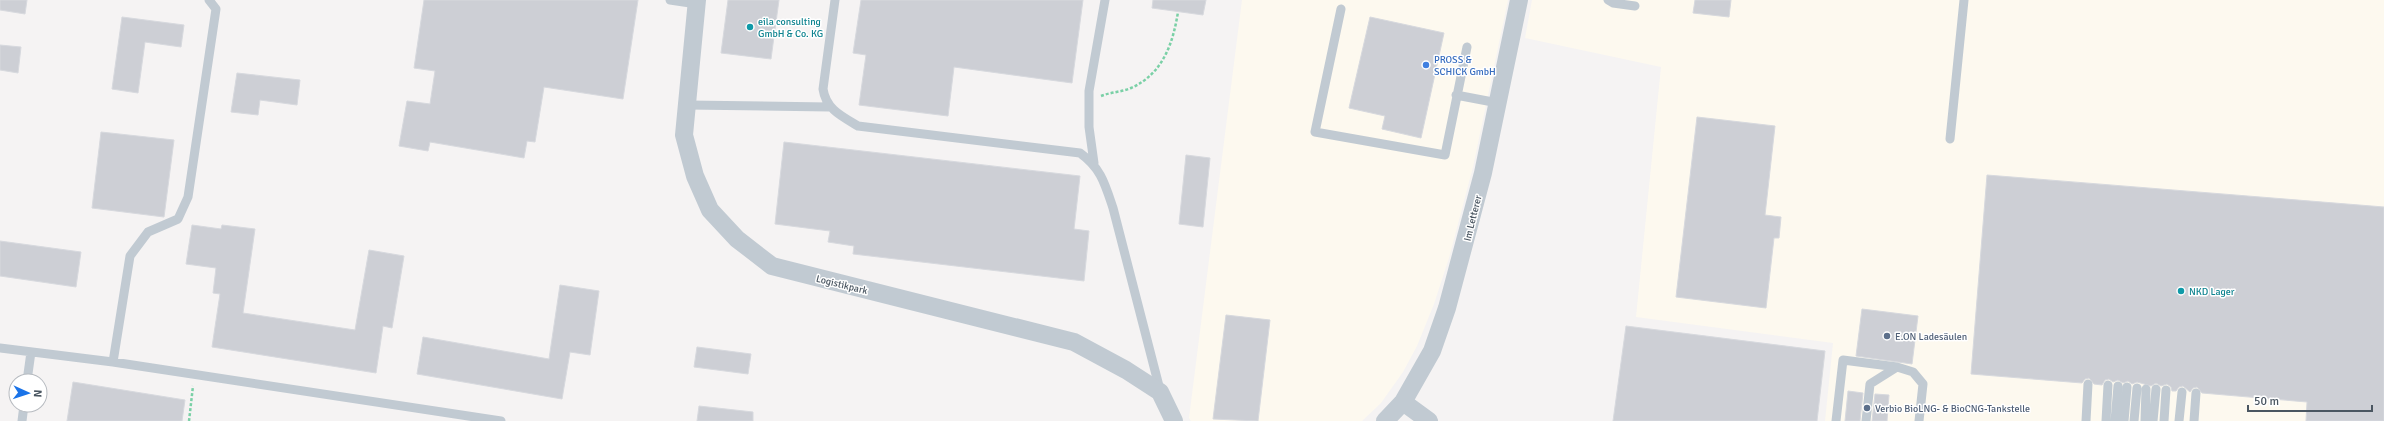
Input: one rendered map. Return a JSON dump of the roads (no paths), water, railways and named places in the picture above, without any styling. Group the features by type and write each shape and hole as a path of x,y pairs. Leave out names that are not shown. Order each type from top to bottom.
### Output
{"street":[{"name":"Im Letterer","path":"1385,421 1403,402 1432,351 1447,308 1472,218 1519,0"},
{"name":"Logistikpark","path":"697,2 684,135 695,176 710,210 737,239 772,266 1074,342 1126,370 1160,392"},
{"path":"1160,392 1174,421"},
{"path":"1403,402 1429,421"}],"lane":[{"path":"113,362 130,256 148,232 178,219 188,197 216,9 209,0"},
{"path":"670,0 697,2"},
{"path":"829,107 823,88 835,0"},
{"path":"1105,0 1089,100 1088,126 1094,163 1104,181 1113,208 1160,392"},
{"path":"1608,0 1613,3 1635,6"},
{"path":"1950,139 1964,0"},
{"path":"1341,9 1315,132 1445,155 1467,47"},
{"path":"1456,95 1498,103"},
{"path":"687,105 829,107 858,126 1080,153 1094,163"},
{"path":"0,348 113,362 501,421"},
{"path":"28,373 31,352"},
{"path":"1836,421 1843,360 1898,367 1913,372 1923,384 1919,421"},
{"path":"1866,421 1870,384 1898,367"},
{"path":"2086,421 2088,384"},
{"path":"2106,421 2108,386"},
{"path":"2115,421 2123,387 2124,421"},
{"path":"2134,421 2137,388"},
{"path":"2144,421 2151,389 2153,421"},
{"path":"2164,421 2166,390"},
{"path":"2179,421 2182,392"},
{"path":"2194,421 2196,393"}],"place":[{"name":"eila consulting GmbH & Co. KG","path":"750,27"},
{"name":"PROSS & SCHICK GmbH","path":"1426,65"},
{"name":"NKD Lager","path":"2181,291"},
{"name":"E.ON Ladesäulen","path":"1887,336"},
{"name":"Verbio BioLNG- & BioCNG-Tankstelle","path":"1867,408"}]}
